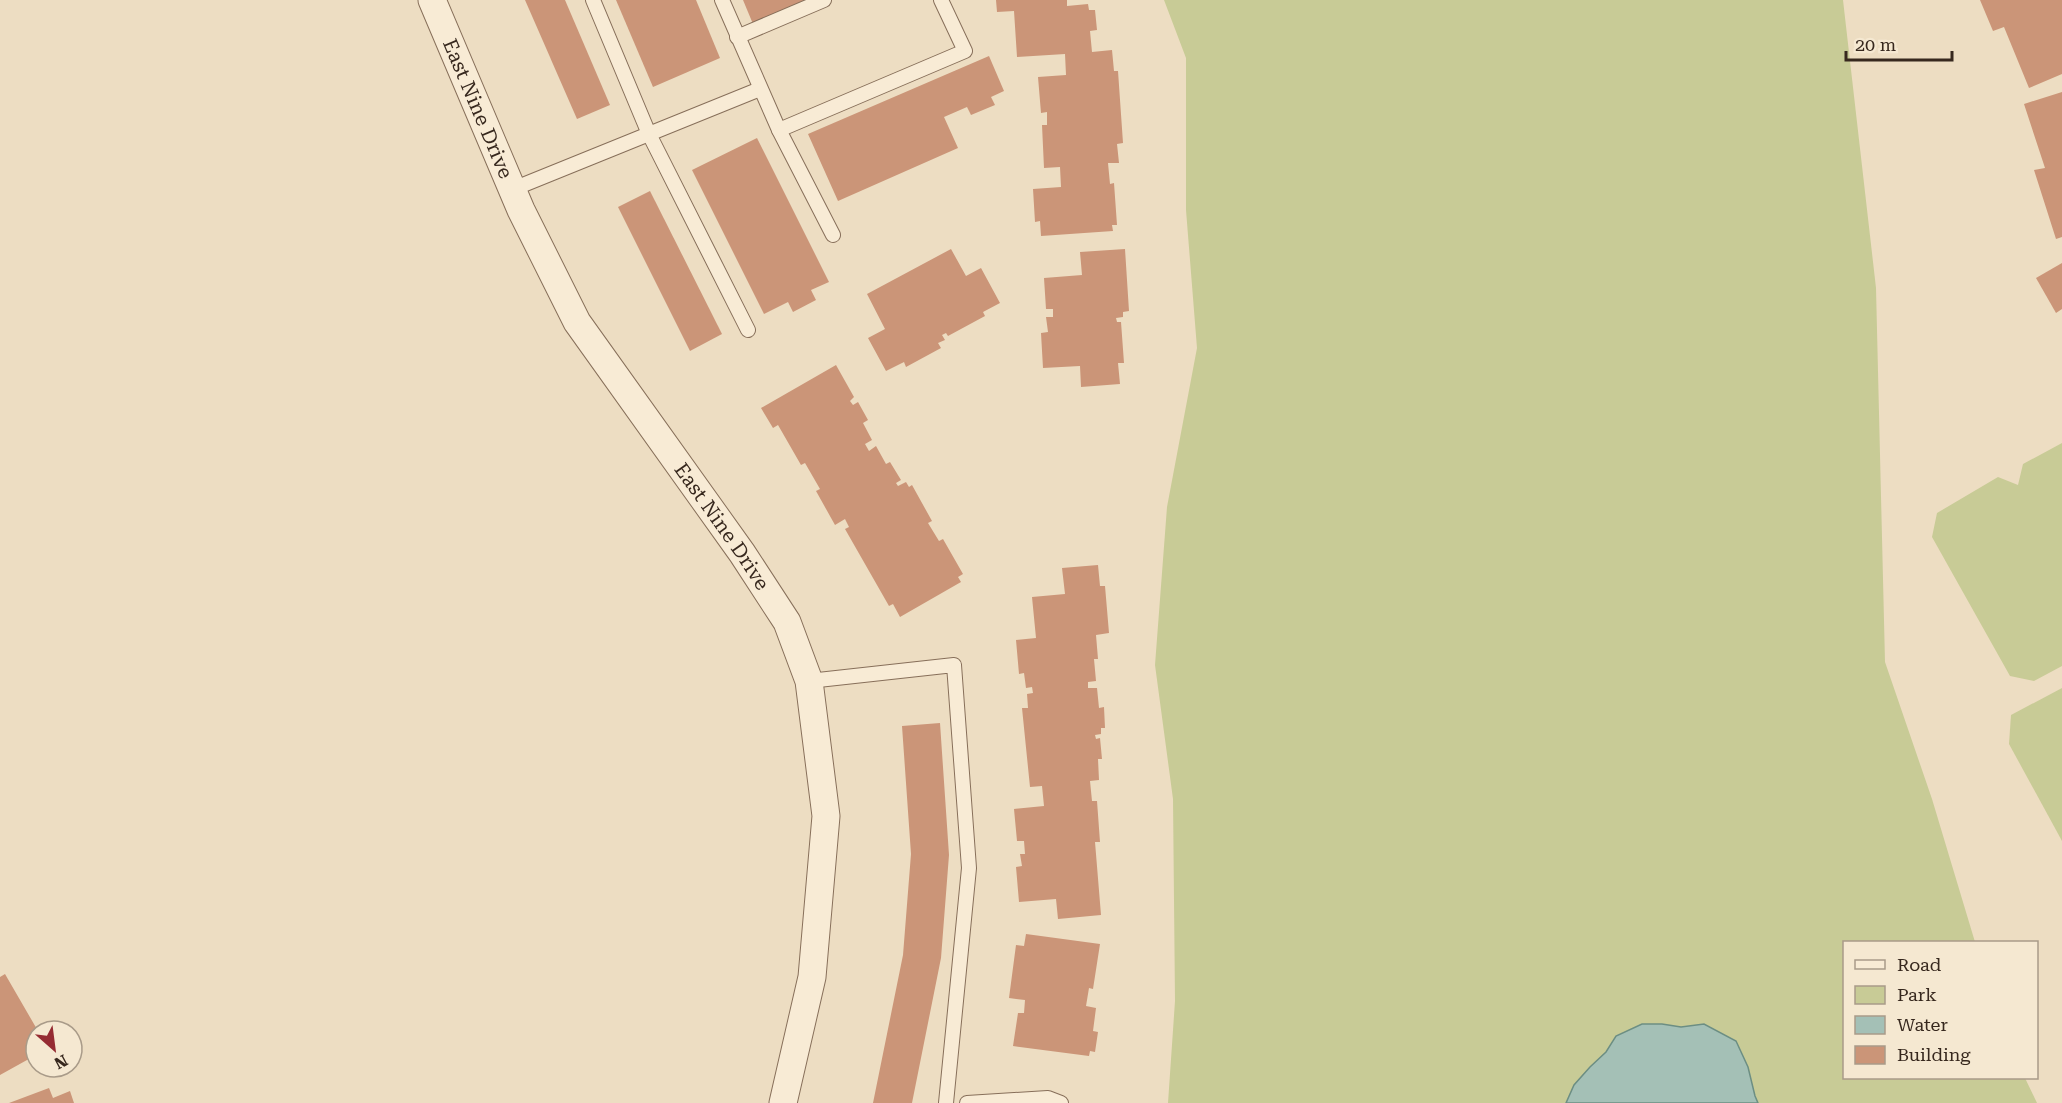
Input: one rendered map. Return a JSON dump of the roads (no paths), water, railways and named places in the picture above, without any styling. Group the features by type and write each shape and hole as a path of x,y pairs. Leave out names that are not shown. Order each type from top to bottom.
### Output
{"street":[{"name":"East Nine Drive","path":"432,0 513,189 577,322 742,554 787,622 809,681 826,816 812,977 783,1103"}],"lane":[{"path":"593,0 649,134 748,330"},
{"path":"722,0 779,130 833,235"},
{"path":"737,37 824,0"},
{"path":"779,130 965,51 941,0"},
{"path":"513,189 760,89"},
{"path":"809,681 954,664 969,868 946,1103"},
{"path":"967,1103 1048,1098 1061,1103"}],"water":[{"path":"1642,1024 1681,1027 1704,1024 1736,1041 1748,1067 1758,1103 1566,1103 1574,1085 1606,1052 1616,1036"}]}
